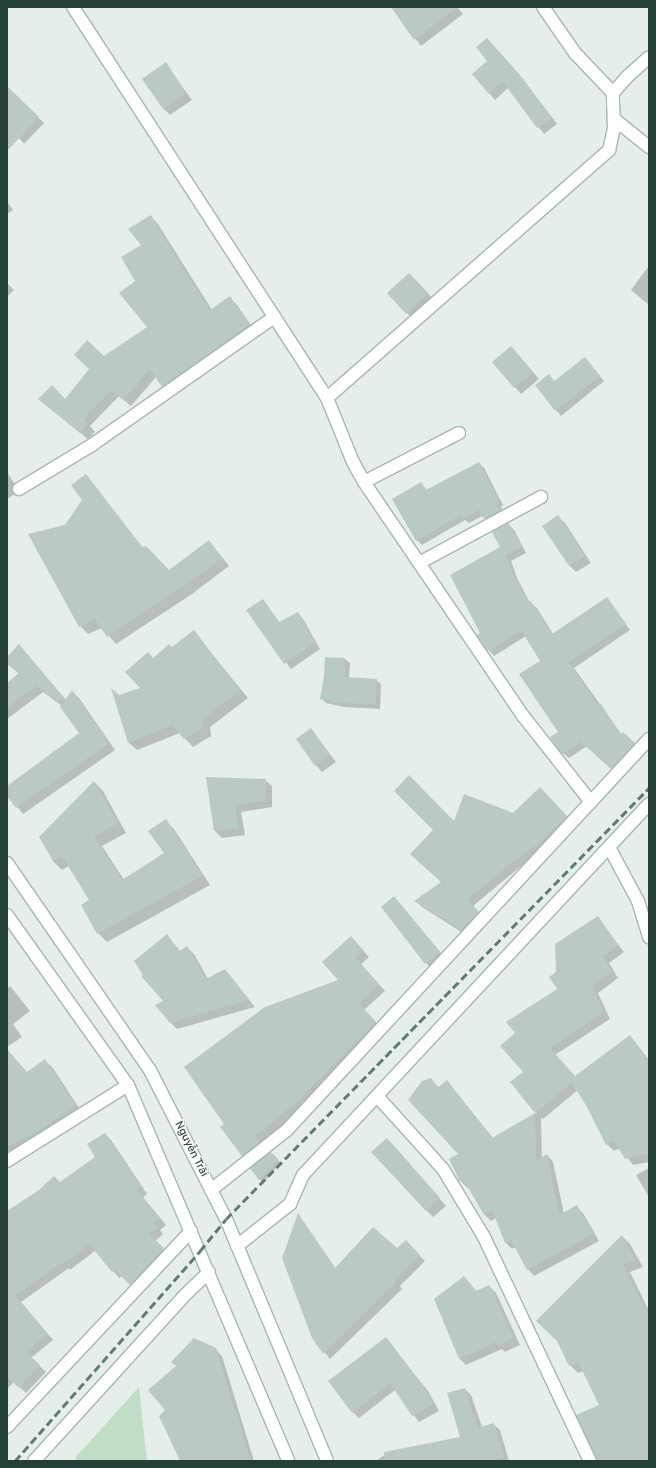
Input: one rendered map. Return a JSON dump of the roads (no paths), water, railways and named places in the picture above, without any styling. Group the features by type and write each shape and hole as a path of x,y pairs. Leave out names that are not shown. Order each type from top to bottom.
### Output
{"street":[{"path":"73,7 327,398 353,462 364,482 524,716 591,802"},
{"path":"327,398 608,150 614,129 613,93 576,53 543,7"},
{"path":"613,93 628,76 649,57"},
{"path":"614,119 649,147"},
{"path":"19,489 92,445 274,317"},
{"path":"364,482 458,433"},
{"path":"419,563 541,497"},
{"path":"211,1190 287,1130 649,739"},
{"path":"237,1246 290,1204 303,1175 649,804"},
{"path":"609,847 638,901 649,937"},
{"name":"Nguyễn Trãi","path":"7,863 150,1070 211,1190 237,1246 327,1461"},
{"path":"7,915 128,1085 209,1272 288,1461"},
{"path":"7,1161 128,1085"},
{"path":"377,1096 443,1169 484,1237 590,1461"},
{"path":"7,1427 191,1231"},
{"path":"34,1461 183,1297 209,1272"}],"railway":[{"path":"15,1461 200,1251 226,1219 649,788"}]}
